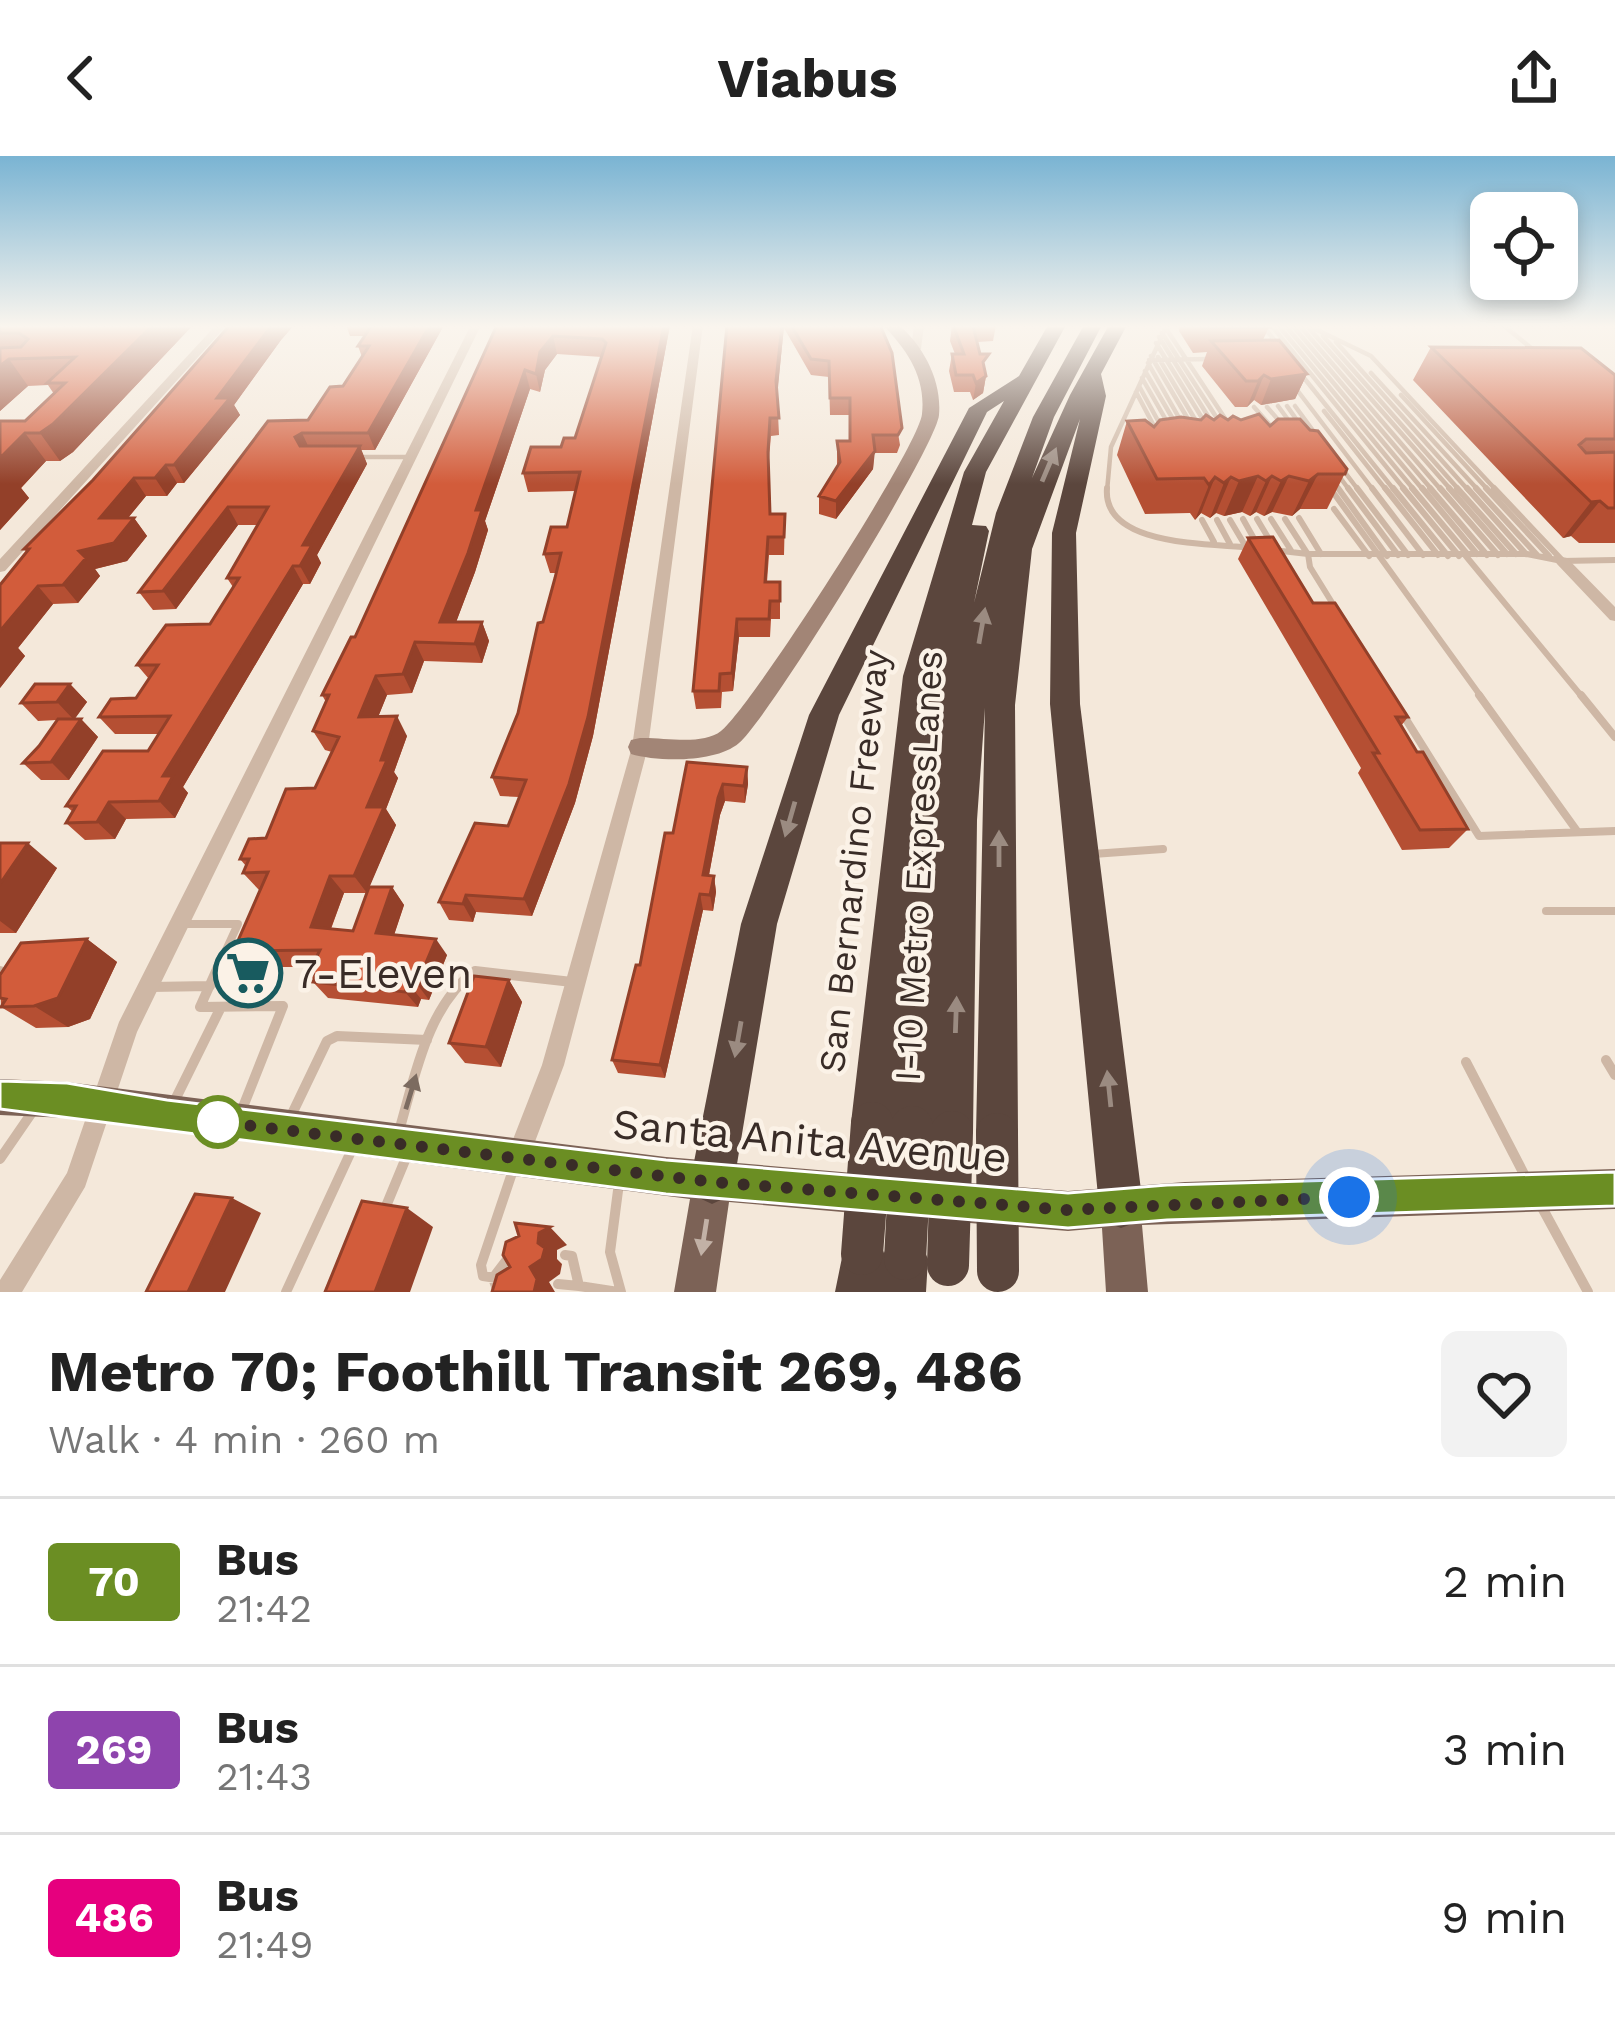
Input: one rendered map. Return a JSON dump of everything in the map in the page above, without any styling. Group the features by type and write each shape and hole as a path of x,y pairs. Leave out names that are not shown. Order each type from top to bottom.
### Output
{"highway":[{"name":"San Bernardino Freeway","path":"904,1276 912,1128 917,676 975,472 1024,378"},
{"name":"I-10 Metro ExpressLanes","path":"904,1276 925,864 953,636 995,474 1042,378"},
{"name":"I-10 Metro ExpressLanes","path":"912,1128 965,770 979,640 1000,531 1028,448 1061,378"},
{"path":"998,1282 1003,682 1020,548 1040,485 1089,378"},
{"path":"1092,378 1096,396 1064,532 1065,704 1121,1206"},
{"path":"712,1182 759,924 824,715 979,408 1022,381"}],"main road":[{"name":"Santa Anita Avenue","path":"0,1097 67,1100 712,1182 1068,1210 1615,1189"},
{"path":"695,1292 712,1182"},
{"path":"1121,1206 1127,1292"}],"street":[{"path":"0,568 174,378"},
{"path":"7,1292 77,1179 100,1105 148,987 450,378"},
{"path":"517,1160 553,1065 640,747 691,378"},
{"path":"640,747 719,744 753,713 927,434 931,418 922,378"},
{"path":"1557,560 1615,616"}],"lane":[{"path":"1147,378 1111,447 1105,489 1114,519 1135,533 1322,555 1615,560"},
{"path":"1169,378 1197,428"},
{"path":"1169,378 1197,428"},
{"path":"1169,378 1197,428"},
{"path":"1169,378 1197,428"},
{"path":"1169,378 1197,428"},
{"path":"1169,378 1197,428"},
{"path":"1288,378 1424,556"},
{"path":"1301,378 1444,556"},
{"path":"1337,378 1490,555"},
{"path":"1337,378 1490,555"},
{"path":"1337,378 1490,555"},
{"path":"1355,378 1490,555"},
{"path":"1362,378 1615,737"},
{"path":"1376,378 1538,556"},
{"path":"1385,378 1557,560"},
{"path":"1255,407 1289,441 1267,406"},
{"path":"1287,406 1404,556"},
{"path":"1287,406 1320,439"},
{"path":"1287,406 1302,439"},
{"path":"1256,427 1273,427"},
{"path":"1163,449 1151,428 1197,428"},
{"path":"350,457 411,457"},
{"path":"1404,556 1327,472 1379,557 1578,832"},
{"path":"1334,509 1379,557"},
{"path":"1299,518 1322,555"},
{"path":"1243,519 1260,549"},
{"path":"1257,519 1276,551"},
{"path":"1271,519 1292,553"},
{"path":"1285,519 1346,625"},
{"path":"1202,520 1215,543"},
{"path":"1216,520 1231,545"},
{"path":"1229,520 1246,547"},
{"path":"1394,702 1479,836 1615,831"},
{"path":"1084,854 1163,849"},
{"path":"1546,911 1615,911"},
{"path":"179,924 238,924 200,1007 283,1006 236,1124"},
{"path":"0,970 5,974 0,993"},
{"path":"377,1229 388,1143 427,1040 463,977 475,971 572,982"},
{"path":"148,987 210,986"},
{"path":"167,1116 221,1007"},
{"path":"284,1130 327,1041 338,1036 427,1040"},
{"path":"1606,1060 1615,1075"},
{"path":"1466,1063 1588,1292"},
{"path":"0,1159 40,1102"},
{"path":"286,1292 388,1143"},
{"path":"517,1160 481,1265 483,1276 521,1280"},
{"path":"558,1284 620,1292 610,1270 609,1234 622,1172"},
{"path":"493,1278 515,1249 529,1250"},
{"path":"565,1255 572,1256 576,1289"},
{"path":"493,1278 498,1292"}],"building":[{"path":"52,378 99,378 53,424 40,433 25,433 0,458 0,421 25,421 65,383 47,383"},
{"path":"183,378 232,378 217,398 230,398 174,465 166,465 155,478 134,478 100,518 134,518 114,543 79,551 86,558 63,585 38,586 0,631 0,585 29,549 24,549"},
{"path":"348,378 400,378 368,433 302,433 295,437 300,446 360,446 303,545 312,545 300,566 293,566 163,776 173,776 159,801 109,802 97,822 66,823 76,806 66,806 103,751 148,751 170,716 99,717 111,699 136,698 158,665 137,665 166,625 210,624 239,578 227,578 268,507 228,507 163,591 139,592 268,421 308,420 330,387 343,386"},
{"path":"473,378 522,378 476,510 482,510 468,553 440,622 482,622 475,644 415,642 403,674 376,676 359,717 397,716 381,760 387,760 367,807 384,807 354,876 330,876 311,927 353,931 369,887 392,887 376,933 436,939 417,984 409,984 405,992 313,982 316,975 308,974 320,950 240,951 244,943 237,943 268,872 243,873 249,859 240,859 249,839 266,838 286,789 315,788 339,737 313,731 329,695 322,695 355,637"},
{"path":"595,378 654,378 588,717 569,784 524,899 466,895 463,904 439,902 475,823 508,826 526,780 492,777 518,713 538,623 543,622 561,553 544,554 551,527 567,527 580,472 523,473 531,447 561,447 564,438 575,438"},
{"path":"722,378 776,378 779,418 770,418 768,452 770,514 785,514 784,537 768,537 765,582 780,582 780,601 770,601 769,619 737,619 732,673 720,674 719,691 693,691"},
{"path":"829,378 895,378 902,428 898,435 873,435 875,451 836,501 819,496 840,462 837,441 850,441 850,398 830,398"},
{"path":"1463,378 1615,378 1615,439 1586,439 1579,445 1586,453 1615,452 1615,508 1591,502"},
{"path":"1259,414 1270,426 1278,419 1300,419 1310,430 1318,431 1347,469 1345,474 1318,474 1309,481 1289,476 1281,481 1272,476 1266,481 1258,476 1239,481 1231,477 1224,483 1215,477 1209,485 1204,478 1157,479 1127,421 1145,420 1154,427 1160,420 1181,417 1201,420 1206,415 1214,420 1220,415 1241,420"},
{"path":"1273,537 1313,603 1335,603 1408,717 1396,717 1417,752 1423,752 1468,829 1420,830 1373,753 1379,753 1248,538"},
{"path":"35,684 70,684 57,702 21,703"},
{"path":"58,719 81,719 51,762 23,763 39,746"},
{"path":"687,762 747,767 744,786 723,784 718,798 703,875 714,876 710,895 700,894 660,1065 612,1060 636,965 640,965 665,833 673,833"},
{"path":"0,843 28,843 0,884"},
{"path":"87,939 58,998 34,1006 1,1007 6,999 0,998 0,975 21,943"},
{"path":"474,976 509,980 486,1047 449,1043"},
{"path":"195,1194 232,1198 188,1292 146,1292"},
{"path":"362,1201 407,1208 375,1292 325,1292"},
{"path":"515,1223 550,1227 539,1233 538,1243 545,1248 542,1259 530,1267 537,1279 534,1292 492,1292 497,1275 510,1267 503,1255 506,1242 519,1236"}],"bus line":[{"name":"70","path":"0,1097 136,1108 167,1116 712,1182 1068,1210 1615,1189"}],"place":[{"name":"7-Eleven","path":"248,973"}],"route":[{"path":"218,1122 202,1120 712,1182 1068,1210 1349,1197"}]}
